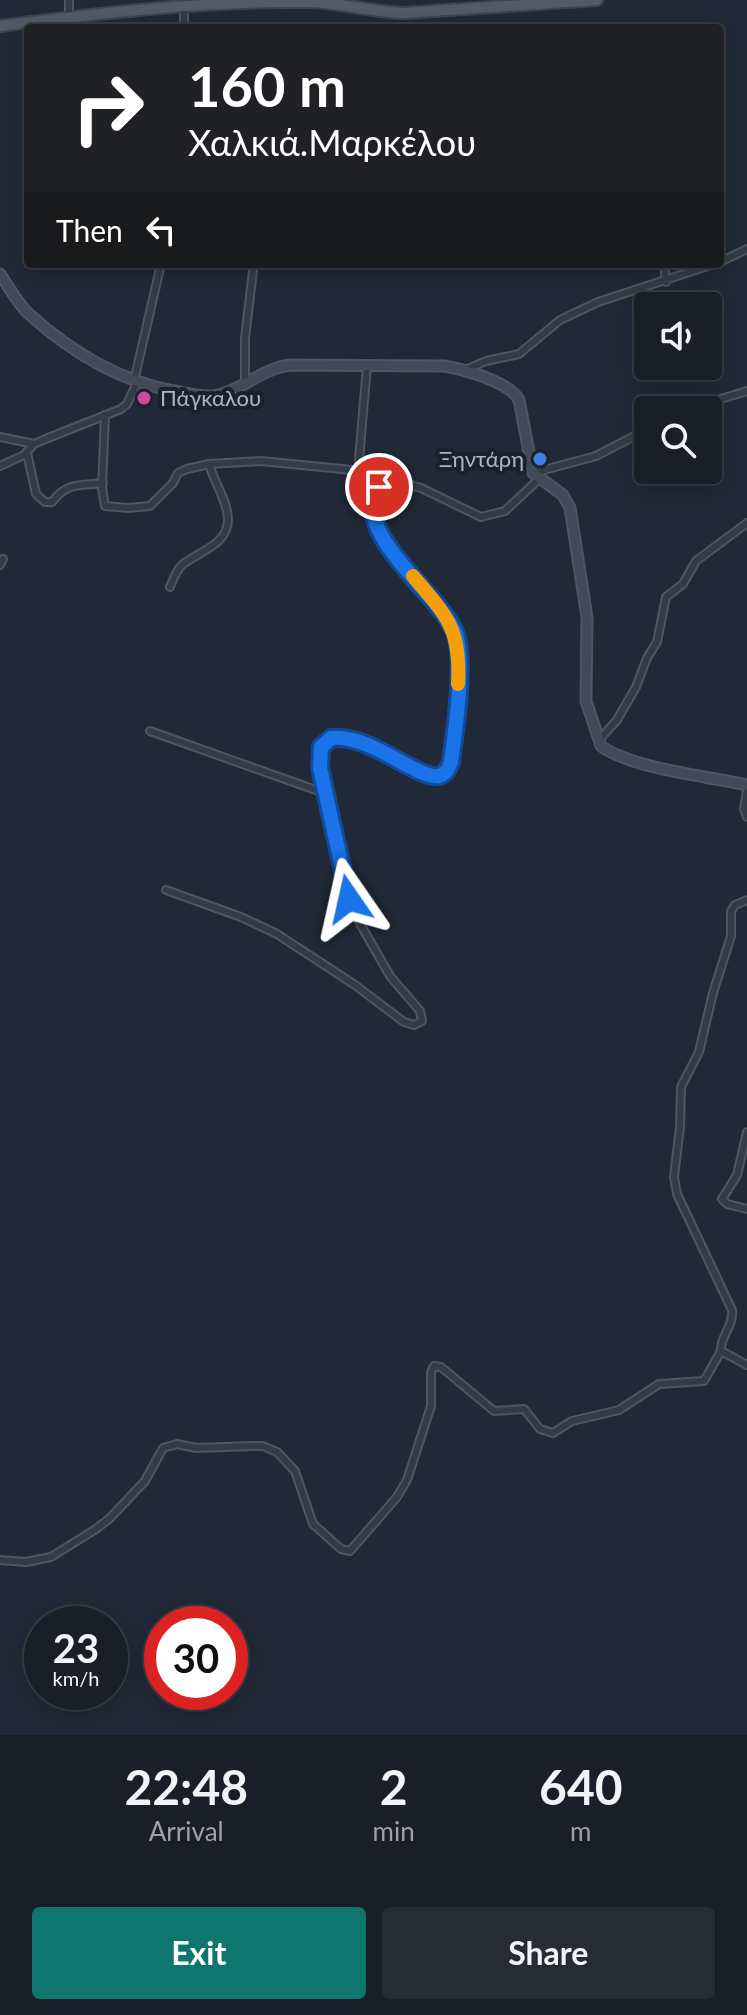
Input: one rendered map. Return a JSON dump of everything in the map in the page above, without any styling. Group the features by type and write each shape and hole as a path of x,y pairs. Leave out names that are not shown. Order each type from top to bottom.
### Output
{"main road":[{"path":"0,26 69,17 268,3 343,2 383,12 438,12 597,0"},
{"path":"0,274 30,315 98,366 136,382 212,396 228,392 283,366 444,366 465,370 512,391 518,396 536,476 563,495 570,508 587,617 586,701 599,740 606,749 627,758 685,774 747,785"}],"street":[{"path":"69,0 69,17"},
{"path":"184,8 184,24"},
{"path":"724,260 747,249"},
{"path":"0,466 27,453 34,444 124,407 136,382 160,268"},
{"path":"664,268 666,282"},
{"path":"465,370 486,361 519,354 560,320 590,305 703,268"},
{"path":"245,382 245,338 253,271"},
{"path":"358,471 367,366"},
{"path":"722,399 747,391"},
{"path":"105,415 105,506 128,508 150,506 178,473 195,466 261,461 358,471 391,479 434,493 481,517 505,511 536,476 596,456 634,436"},
{"path":"0,437 34,444"},
{"path":"27,453 36,494 45,502 52,502 64,488 103,483"},
{"path":"170,587 182,566 214,545 227,529 227,513 209,464"},
{"path":"166,890 260,925 355,985 404,1022 420,1023 420,1011 390,976 354,913 319,755 324,743 331,738 346,737 370,745 432,776 446,772 451,762 459,665 457,638 437,604 392,551 374,521 372,507 375,492 391,479"},
{"path":"599,740 617,720 636,687 657,642 666,597 683,584 696,561 747,523"},
{"path":"150,731 327,794"},
{"path":"747,791 744,805 747,817"},
{"path":"0,1560 43,1559 81,1539 110,1518 138,1490 163,1448 177,1444 196,1448 263,1446 277,1452 295,1471 313,1524 341,1549 350,1551 397,1497 407,1480 428,1420 434,1366 440,1366 494,1411 524,1409 540,1429 553,1433 572,1421 619,1410 659,1384 704,1381 721,1351 721,1344 731,1324 732,1310 677,1194 674,1177 681,1087 699,1052 731,936 731,911 735,905 747,900"},
{"path":"747,1132 737,1175 722,1199 725,1204 747,1209"},
{"path":"721,1351 747,1365"}],"slow traffic":[{"path":"413,576 455,632 459,650 458,684"}],"place":[{"name":"Πάγκαλου","path":"144,398"},
{"name":"Ξηντάρη","path":"540,459"}],"route":[{"path":"349,899 320,768 321,747 327,739 346,737 370,745 428,775 440,776 451,762 458,687 459,650 455,632 437,604 379,532 372,507 379,487"}]}
